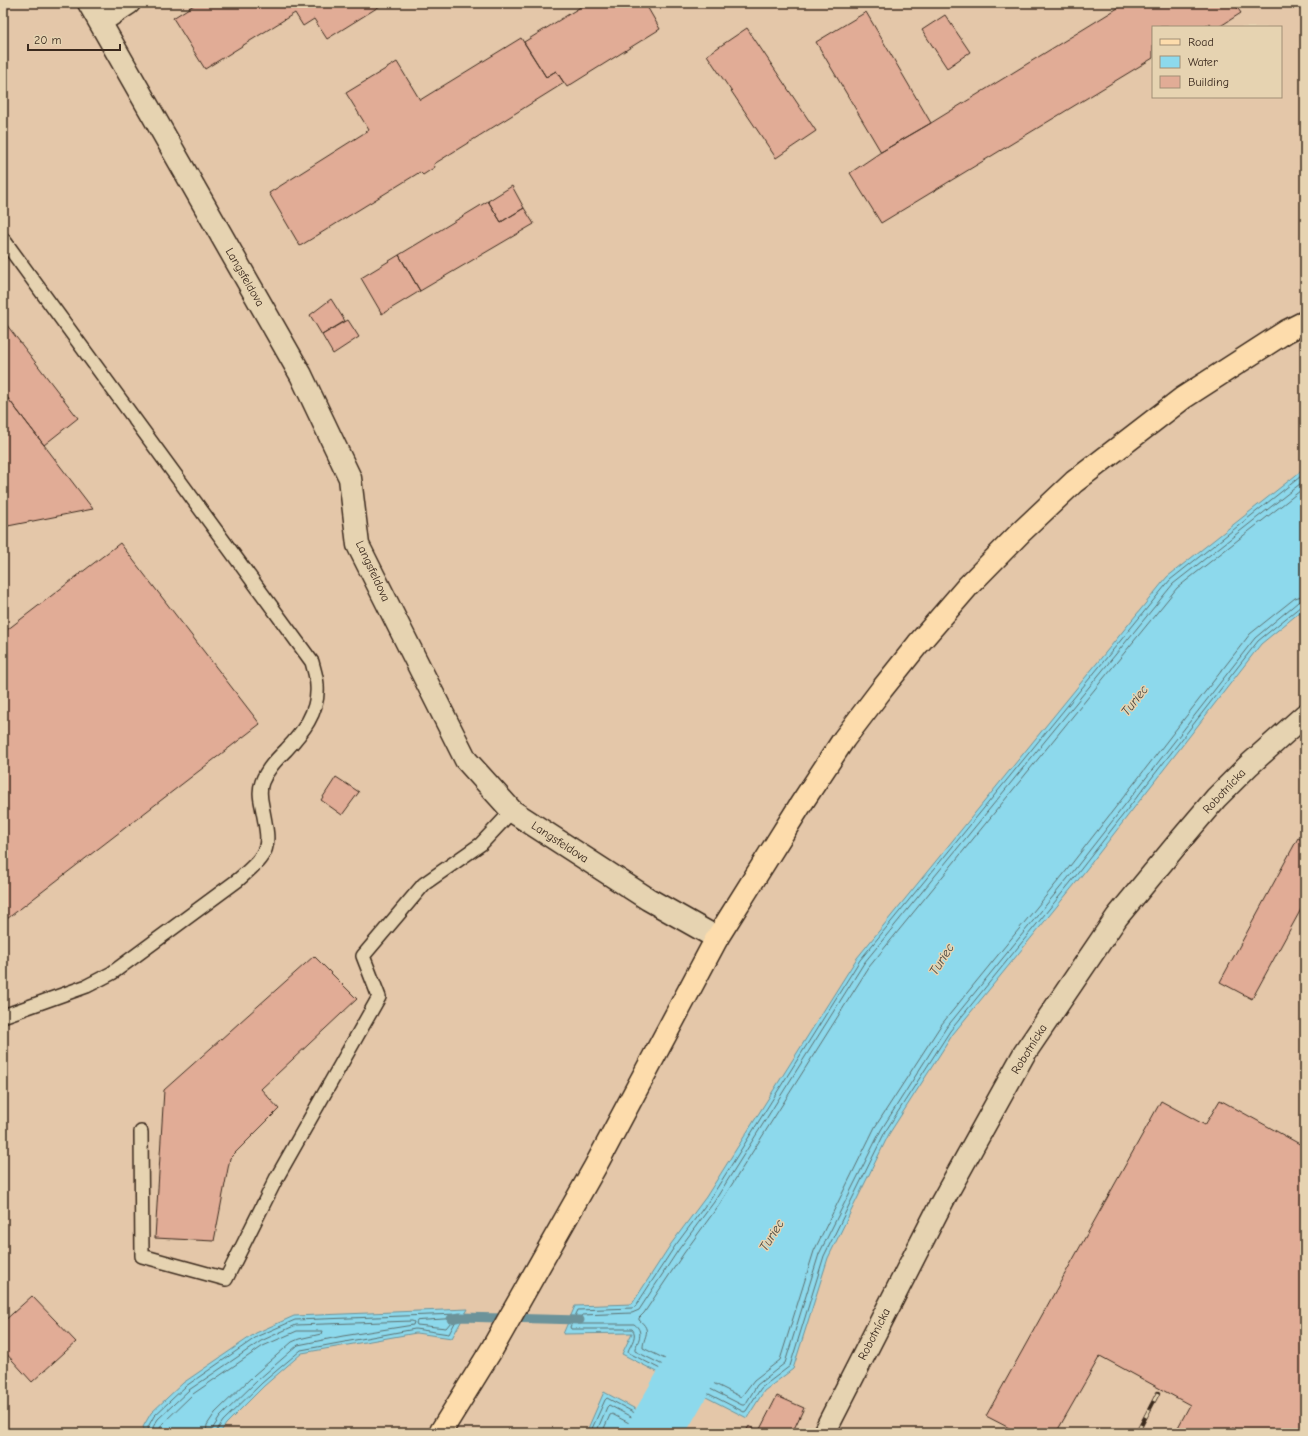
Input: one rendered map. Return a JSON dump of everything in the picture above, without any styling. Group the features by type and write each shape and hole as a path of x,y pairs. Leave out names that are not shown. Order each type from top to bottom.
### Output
{"main road":[{"path":"440,1433 492,1349 595,1168 717,938 800,804 844,739 914,649 968,586 1020,533 1074,482 1189,394 1280,335 1305,322"}],"street":[{"name":"Langsfeldova","path":"89,3 301,375 350,478 358,545 466,760 512,811 648,899 717,938"},
{"path":"100,22 128,3"},
{"name":"Robotnícka","path":"824,1433 942,1202 1024,1054 1117,918 1183,837 1216,798 1305,715"}],"lane":[{"path":"3,239 312,662 317,687 314,711 299,736 266,772 261,784 260,795 267,828 267,845 262,856 254,866 238,880 112,973 87,986 3,1016"},
{"path":"141,1132 142,1256 226,1279 276,1179 379,997 363,956 424,884 481,844 512,811"}],"shaded area":[{"path":"3,3 1305,3 1305,1433 3,1433"}],"water":[{"path":"1305,468 1305,608 1261,644 1075,884 953,1034 889,1134 828,1258 793,1369 764,1391 747,1418 622,1354 632,1333 563,1334 575,1306 632,1304 671,1244 706,1197 857,958 1167,577"},
{"path":"468,1309 452,1338 416,1333 302,1353 264,1386 226,1424 220,1433 146,1433 143,1427 151,1413 183,1383 256,1333 294,1316"},
{"path":"604,1392 680,1433 586,1433"}],"building":[{"path":"197,3 379,3 380,6 327,39 314,19 303,26 295,13 205,69 173,18"},
{"path":"587,3 645,3 660,29 567,87 556,71 546,77 524,42"},
{"path":"1126,3 1234,3 1241,13 1221,26 1211,26 1210,24 1207,26 1152,26 1152,59 881,223 850,173 881,152 931,123"},
{"path":"866,12 931,123 881,152 816,42"},
{"path":"945,15 970,52 947,68 922,30"},
{"path":"747,28 816,131 776,158 707,55"},
{"path":"521,38 546,77 556,71 564,83 434,164 435,167 423,175 420,172 300,246 269,193 369,130 346,93 397,62 420,100"},
{"path":"512,186 524,208 501,222 488,201"},
{"path":"488,201 501,222 524,208 534,224 420,291 399,255"},
{"path":"399,255 420,291 382,314 361,278"},
{"path":"331,299 345,321 322,335 310,315"},
{"path":"3,320 78,418 44,445 3,392"},
{"path":"348,320 359,337 333,354 322,335"},
{"path":"3,392 44,445 93,509 3,527"},
{"path":"120,543 260,724 3,922 3,633"},
{"path":"336,777 359,792 342,815 321,800"},
{"path":"1298,838 1305,842 1305,902 1252,999 1220,982"},
{"path":"314,956 357,999 261,1089 279,1109 230,1158 214,1241 155,1238 164,1090"},
{"path":"1220,1100 1305,1147 1305,1433 1244,1433 1233,1427 1230,1433 1175,1433 1190,1405 1100,1356 1056,1433 1019,1433 986,1416 1161,1101 1205,1125"},
{"path":"32,1296 76,1342 32,1382 3,1350 3,1322"},
{"path":"777,1396 804,1408 792,1433 745,1433 749,1426 759,1431"}],"waterway":[{"path":"451,1319 460,1317 580,1320"},
{"name":"Turiec","path":"654,1433 720,1318"}],"railway":[{"path":"1137,1433 1158,1393"}]}
